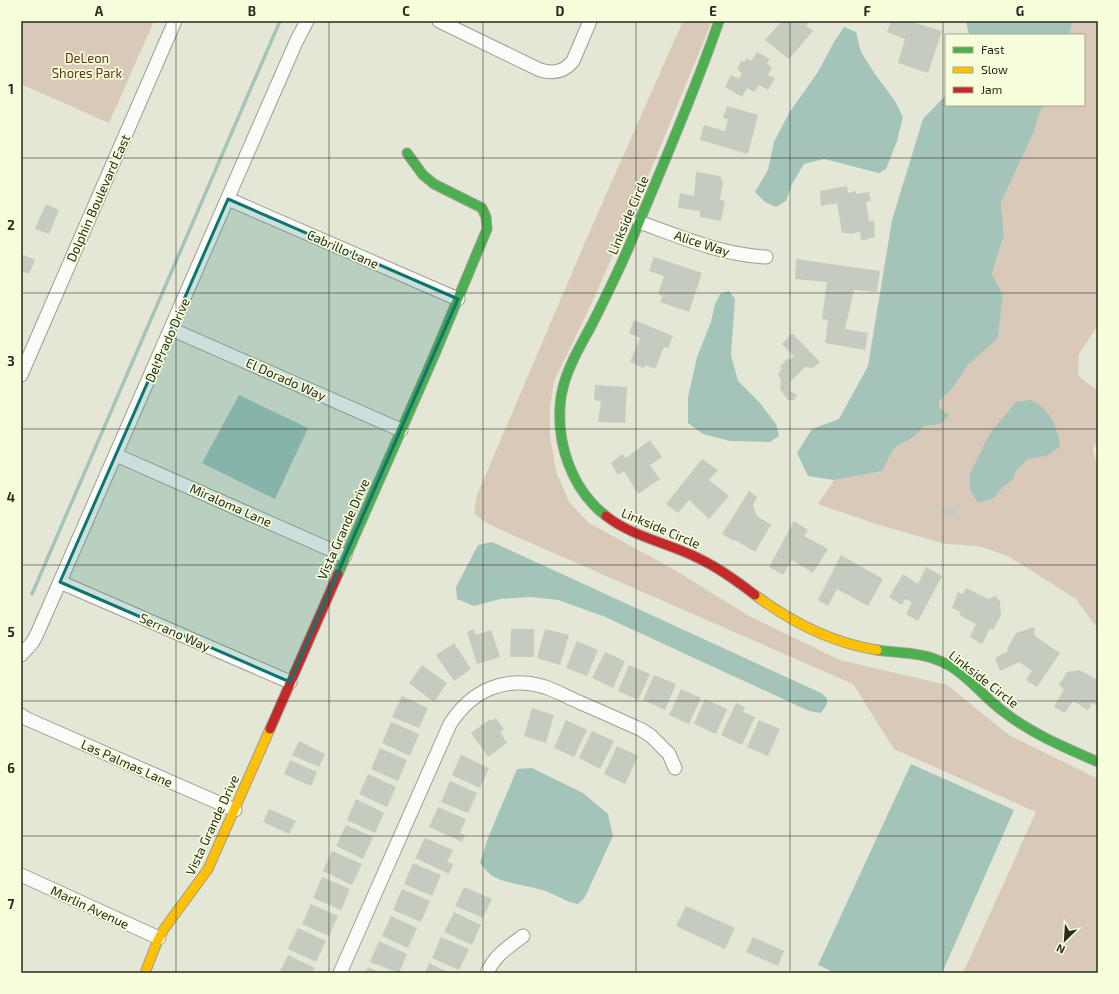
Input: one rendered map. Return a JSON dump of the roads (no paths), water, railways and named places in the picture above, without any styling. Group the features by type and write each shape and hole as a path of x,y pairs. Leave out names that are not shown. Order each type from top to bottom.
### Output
{"street":[{"name":"Dolphin Boulevard East","path":"22,369 175,21"},
{"name":"Del Prado Drive","path":"21,655 35,638 296,42 307,21"},
{"path":"439,21 540,70 551,72 562,70 573,61 590,21"},
{"name":"Linkside Circle","path":"719,21 707,59 682,124 613,282 564,379 560,400 561,427 565,453 578,485 592,503 608,519 622,528 643,538 677,548 699,558 721,570 774,609 796,622 826,636 847,643 872,649 925,656 938,660 952,668 1011,718 1098,762"},
{"name":"Vista Grande Drive","path":"145,973 159,938 197,887 208,869 486,233 488,223 482,208 434,184 423,175 407,153"},
{"name":"Cabrillo Lane","path":"228,199 458,299"},
{"name":"Alice Way","path":"639,222 730,253 766,258"},
{"name":"El Dorado Way","path":"171,329 401,430"},
{"name":"Miraloma Lane","path":"116,455 345,556"},
{"name":"Serrano Way","path":"60,582 290,682"},
{"path":"340,973 450,724 461,708 476,695 483,691 504,685 526,684 546,688 642,730 651,736 669,754 675,768"},
{"name":"Las Palmas Lane","path":"21,715 76,741 235,810"},
{"name":"Marlin Avenue","path":"21,875 159,938"},
{"path":"487,973 491,964 503,950 523,936"}],"water":[{"path":"966,21 1073,21 1069,34 969,34"},
{"path":"844,27 856,32 861,52 895,101 903,117 897,141 886,169 879,173 824,159 804,164 792,184 786,201 776,207 765,202 755,192 768,170 774,142 789,113 818,72"},
{"path":"945,96 945,106 1045,106 1042,108 1035,130 1001,202 1004,235 992,274 1003,295 998,338 968,365 952,389 939,401 939,408 949,415 946,419 938,424 924,426 909,440 894,448 882,471 834,480 808,476 797,453 812,429 839,419 868,366 892,220 923,119"},
{"path":"729,291 735,299 731,355 738,381 760,403 776,424 779,436 770,442 730,441 703,434 688,423 688,397 697,357 711,322 715,304 720,294"},
{"path":"239,395 308,428 275,499 202,463"},
{"path":"1031,400 1038,404 1052,419 1059,439 1060,447 1046,456 1028,459 1015,472 1014,478 1001,489 994,498 978,503 970,490 970,474 990,433 1016,402"},
{"path":"492,542 821,693 827,698 827,704 821,713 809,711 603,616 558,600 530,597 500,599 474,606 457,599 456,587 478,545"},
{"path":"911,764 1014,810 942,973 835,973 818,965"},
{"path":"532,768 583,793 608,814 613,836 585,897 578,904 543,890 504,881 490,874 480,863 488,838 517,769"}],"waterway":[{"path":"32,594 280,21"}],"park label":[{"name":"DeLeon Shores Park","path":"87,66"}]}
